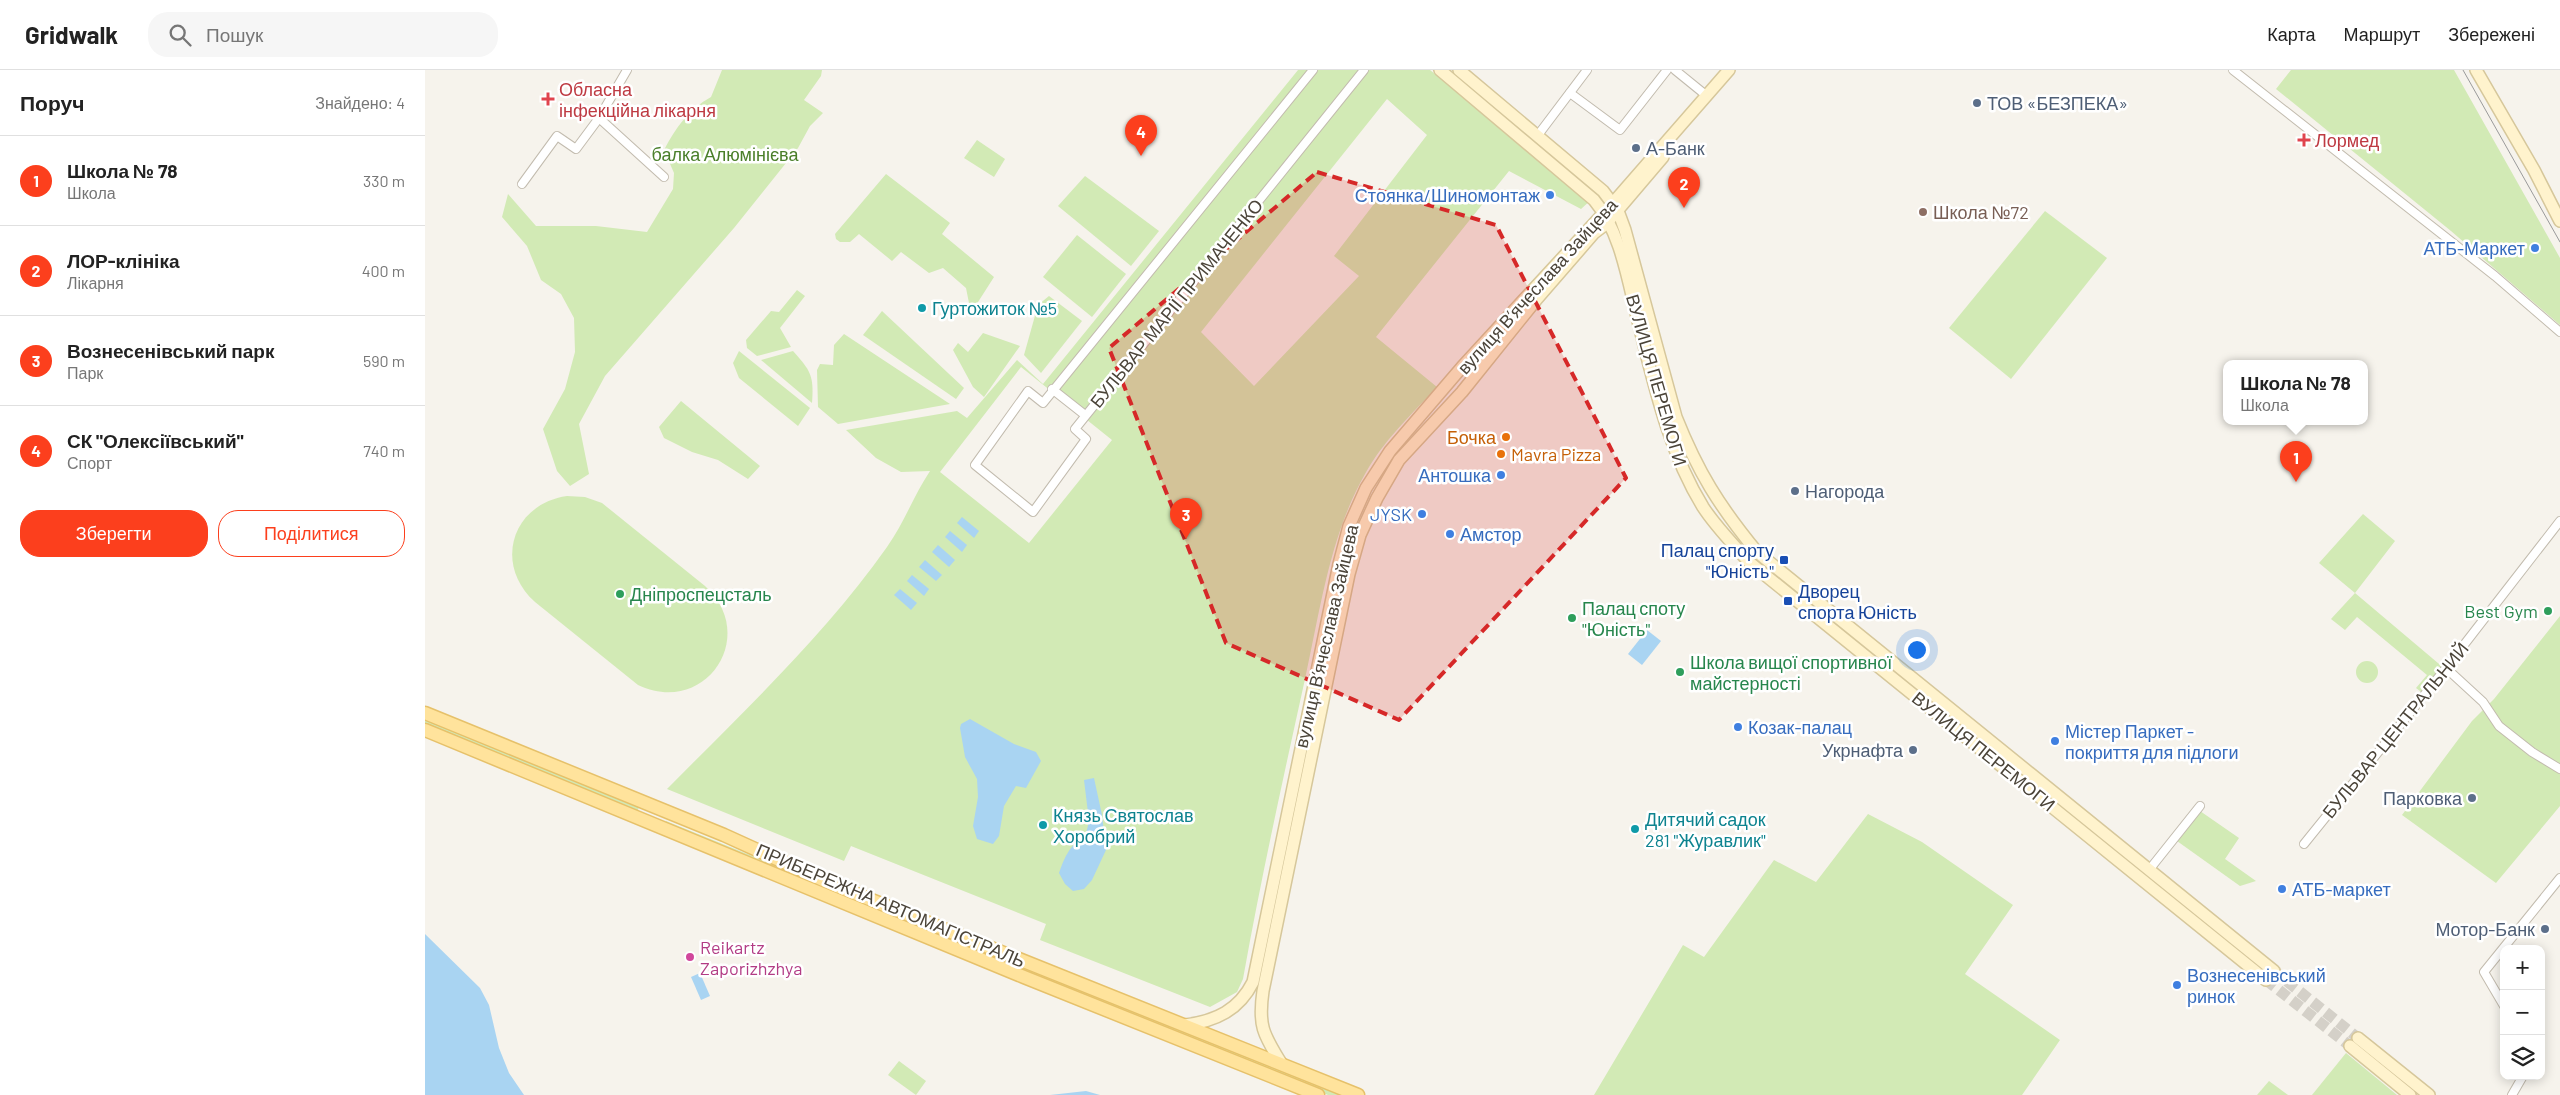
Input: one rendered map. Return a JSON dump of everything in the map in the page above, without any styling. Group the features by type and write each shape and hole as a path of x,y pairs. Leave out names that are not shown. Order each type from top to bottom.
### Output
{"main road":[{"name":"ВУЛИЦЯ ПЕРЕМОГИ","path":"1440,70 1594,200 1611,212 1625,230 1676,417 1697,466 1717,500 1757,552 2149,870 2270,975 1749,562 1703,507 1685,475 1672,444 1611,212 1603,191 1459,70"},
{"name":"вулиця Вʼячеслава Зайцева","path":"1281,1063 1265,1035 1260,1014 1263,991 1336,631 1360,535 1377,498 1399,460 1462,392 1729,70"},
{"name":"вулиця Вʼячеслава Зайцева","path":"1185,1025 1205,1023 1221,1017 1246,996 1253,982 1335,582 1349,526 1367,488 1390,451 1462,367 1611,212 1735,70"},
{"path":"2476,70 2534,170 2560,222"},
{"path":"1703,507 1713,508 1717,500"},
{"path":"1719,528 1725,521 1732,521"},
{"name":"ПРИБЕРЕЖНА АВТОМАГІСТРАЛЬ","path":"425,713 724,835 843,889 1358,1095"},
{"name":"ПРИБЕРЕЖНА АВТОМАГІСТРАЛЬ","path":"425,730 661,829 1318,1095"},
{"path":"644,822 650,818 652,812 645,804"},
{"path":"661,829 659,821 662,816 669,814"},
{"path":"2410,1095 2354,1042 2429,1095"}],"street":[{"path":"522,184 557,136 576,149 599,118 627,70"},
{"path":"1085,415 1075,429 1086,439 1033,512 975,465 1029,391 1043,403 1052,389 1313,70"},
{"name":"БУЛЬВАР МАРІЇ ПРИМАЧЕНКО","path":"1052,389 1085,415 1364,70"},
{"path":"1537,135 1587,70"},
{"path":"1570,93 1620,130 1667,70"},
{"path":"1675,70 1707,96"},
{"path":"2233,70 2495,276 2560,332"},
{"path":"599,118 663,177"},
{"name":"БУЛЬВАР ЦЕНТРАЛЬНИЙ","path":"2304,844 2446,668 2560,521"},
{"path":"2446,668 2483,702 2499,726 2532,752 2560,769"},
{"path":"2149,870 2200,806"},
{"path":"2500,999 2484,972 2560,878"},
{"path":"2512,1095 2521,1080"}],"highlighted area":[{"path":"1317,172 1496,225 1626,478 1399,720 1226,643 1109,348"}],"green space":[{"name":"балка Алюмінієва","path":"722,70 822,70 821,76 804,100 823,113 810,126 798,148 734,228 605,376 579,424 589,474 570,486 557,471 543,429 565,389 575,352 574,318 561,294 541,280 527,246 502,217 508,194 536,226 596,226 647,232 673,189 674,173 664,150 684,119 696,107 711,97"},
{"path":"1298,70 1430,70 1591,200 1581,209 1509,171 1376,337 1437,387 1380,450 1365,474 1343,522 1321,600 1243,979 1237,992 1210,1007 1040,940 1046,924 851,846 844,861 667,789 754,702 810,642 863,580 899,528 930,471 901,472 876,458 846,430 957,411 967,418 1017,360 1043,384","holes":["1387,99 1427,135 1334,256 1359,276 1254,386 1201,332","1021,367 1112,440 1029,543 940,472"]},
{"path":"2291,70 2454,70 2560,258 2560,325 2451,231 2276,89"},
{"path":"977,140 1005,159 994,177 964,158"},
{"path":"886,174 950,223 942,234 994,277 971,313 966,288 943,268 929,273 901,252 892,261 859,234 850,242 840,242 836,239 835,234"},
{"path":"1085,176 1159,231 1131,266 1058,206"},
{"path":"2045,211 2107,258 2011,379 1949,328"},
{"path":"1077,235 1126,274 1092,317 1043,277"},
{"path":"797,290 805,296 780,328 791,347 757,356 747,348 746,340 771,311 779,312"},
{"path":"1049,296 1082,321 1041,373 1024,355 1038,305"},
{"path":"882,311 964,388 956,399 863,335"},
{"path":"983,333 1020,346 984,397 973,387 953,350 958,343 968,352"},
{"path":"844,334 950,404 838,424 818,407 817,370 820,364 833,365 834,345"},
{"path":"739,351 810,408 798,426 739,378 733,363"},
{"path":"793,351 810,374 812,380 812,403 761,360"},
{"path":"681,401 760,466 748,479 718,460 692,452 664,438 659,427"},
{"name":"Дніпроспецсталь","path":"567,496 585,497 602,503 705,586 721,606 727,627 726,648 717,666 703,681 684,690 662,692 638,685 535,602 522,587 515,571 512,554 515,538 522,523 533,511 548,501"},
{"path":"2363,514 2395,541 2355,593 2319,563"},
{"path":"2355,593 2445,669 2424,694 2416,688 2427,675 2357,617 2345,630 2331,619"},
{"path":"2560,616 2560,806 2496,883 2402,815 2472,721 2494,699"},
{"path":"2367,661 2375,664 2378,672 2375,680 2367,683 2359,680 2356,672 2359,664"},
{"path":"425,719 639,807 637,813 425,726"},
{"path":"2200,811 2239,838 2225,859 2256,881 2240,886 2177,841"},
{"path":"1868,814 1922,842 2013,905 1965,974 2060,1040 2022,1095 1594,1095 1683,945 1704,957 1774,860 1816,882"},
{"path":"666,821 1341,1095 1328,1095 664,825"},
{"path":"2346,1053 2397,1095 2312,1095"},
{"path":"899,1061 926,1081 916,1095 888,1075"},
{"path":"2269,1081 2288,1095 2257,1095"}],"water":[{"path":"962,517 979,531 974,538 957,523"},
{"path":"950,531 967,545 962,552 945,537"},
{"path":"938,545 955,560 949,567 932,552"},
{"path":"925,560 942,575 936,581 919,567"},
{"path":"912,575 929,589 924,596 907,581"},
{"path":"900,589 917,603 911,610 894,595"},
{"path":"1647,630 1661,641 1642,665 1628,654"},
{"path":"970,719 1014,744 1036,752 1041,761 1026,788 1016,786 1004,806 999,836 993,844 977,839 973,826 978,797 977,779 965,757 960,728 961,724"},
{"path":"1094,778 1102,815 1106,850 1092,880 1084,889 1073,891 1065,884 1059,873 1069,851 1086,834 1089,821 1084,780"},
{"path":"425,934 480,988 489,1005 499,1048 509,1073 524,1095 425,1095"},
{"path":"700,973 710,996 701,1000 691,977"},
{"path":"1086,1091 1100,1095 1050,1095"}],"tunnel":[{"path":"2274,971 2358,1038"},
{"path":"2266,980 2350,1046"}],"tram line":[{"path":"2463,70 2560,242"}],"place":[{"name":"Обласна інфекційна лікарня","path":"548,99"},
{"name":"ТОВ «БЕЗПЕКА»","path":"1977,103"},
{"name":"Лормед","path":"2304,140"},
{"name":"А-Банк","path":"1636,148"},
{"name":"СК \"Олексіївський\"","path":"1141,156"},
{"name":"Стоянка/Шиномонтаж","path":"1550,195"},
{"name":"ЛОР-клініка","path":"1684,208"},
{"name":"Школа №72","path":"1923,212"},
{"name":"АТБ-Маркет","path":"2535,248"},
{"name":"Гуртожиток №5","path":"922,308"},
{"name":"Бочка","path":"1506,437"},
{"name":"Mavra Pizza","path":"1501,454"},
{"name":"Антошка","path":"1501,475"},
{"name":"Школа № 78","path":"2296,482"},
{"name":"Нагорода","path":"1795,491"},
{"name":"JYSK","path":"1422,514"},
{"name":"Амстор","path":"1450,534"},
{"name":"Вознесенівський парк","path":"1186,539"},
{"name":"Палац спорту \"Юність\"","path":"1784,560"},
{"name":"Дніпроспецсталь","path":"620,594"},
{"name":"Дворец спорта Юність","path":"1788,601"},
{"name":"Best Gym","path":"2548,611"},
{"name":"Палац споту \"Юність\"","path":"1572,618"},
{"name":"Школа вищої спортивної майстерності","path":"1680,672"},
{"name":"Козак-палац","path":"1738,727"},
{"name":"Містер Паркет - покриття для підлоги","path":"2055,741"},
{"name":"Укрнафта","path":"1913,750"},
{"name":"Парковка","path":"2472,798"},
{"name":"Князь Святослав Хоробрий","path":"1043,825"},
{"name":"Дитячий садок 281 \"Журавлик\"","path":"1635,829"},
{"name":"АТБ-маркет","path":"2282,889"},
{"name":"Мотор-Банк","path":"2545,929"},
{"name":"Reikartz Zaporizhzhya","path":"690,957"},
{"name":"Вознесенівський ринок","path":"2177,985"}]}
